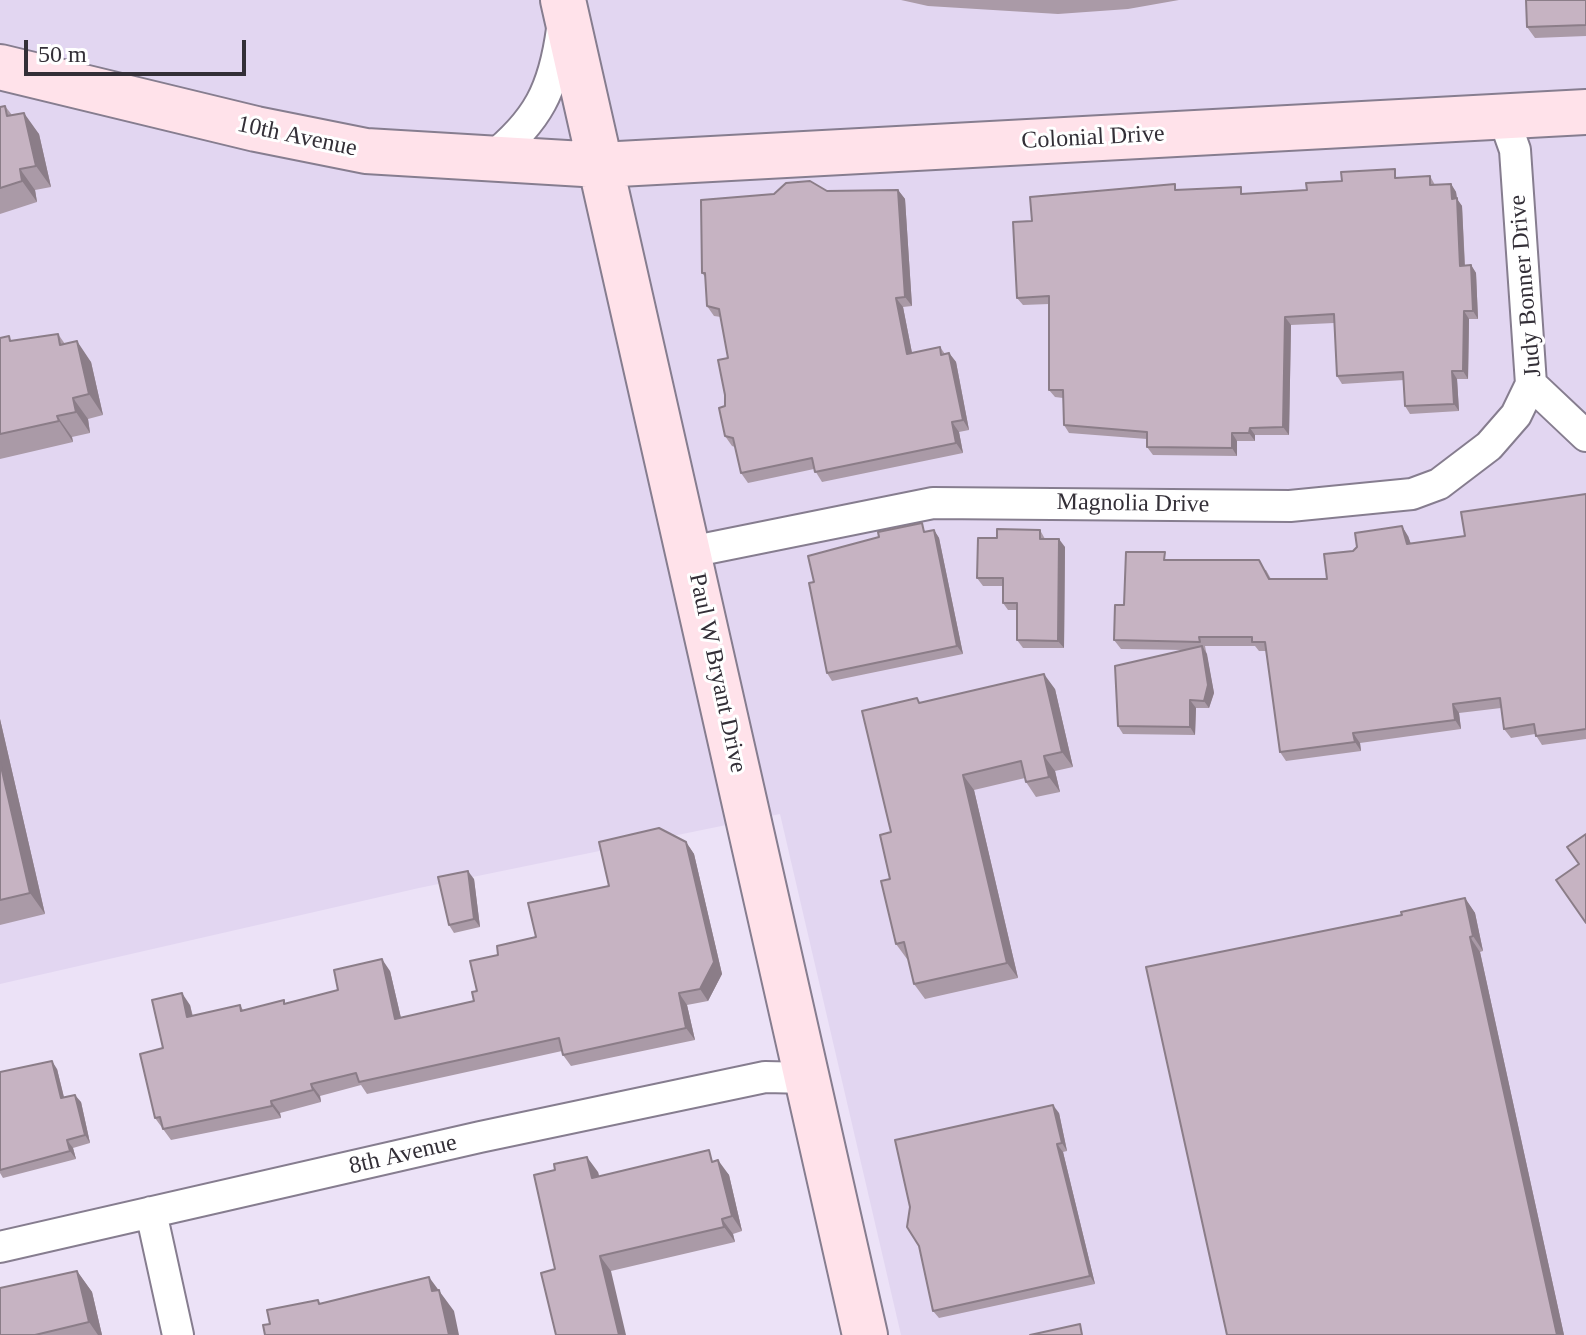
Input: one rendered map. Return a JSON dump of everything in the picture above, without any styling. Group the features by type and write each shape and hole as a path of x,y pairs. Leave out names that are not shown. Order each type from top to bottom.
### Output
{"main road":[{"name":"Paul W Bryant Drive","path":"564,6 865,1335"},
{"name":"10th Avenue","path":"0,67 256,129 366,151 600,165"},
{"name":"Colonial Drive","path":"600,165 1586,112"}],"street":[{"name":"Paul W Bryant Drive","path":"490,159 514,140 538,110 557,68 564,6"},
{"name":"Judy Bonner Drive","path":"1503,116 1515,150 1531,384 1586,436"},
{"name":"Magnolia Drive","path":"690,552 933,503 1290,506 1412,494 1439,484 1489,446 1516,415 1531,384"},
{"name":"8th Avenue","path":"0,1247 765,1077 809,1078"},
{"path":"151,1212 178,1335"}],"shaded area":[{"path":"0,0 1586,0 1586,1335 901,1335 780,814 419,888 0,984"}],"building":[{"path":"1526,0 1586,0 1586,25 1527,27"},
{"path":"5,106 7,116 24,113 36,166 20,169 22,181 0,188 0,107"},
{"path":"1395,169 1395,178 1430,176 1430,185 1451,184 1452,199 1457,198 1460,266 1471,265 1473,311 1464,311 1463,371 1452,371 1454,404 1405,406 1403,372 1337,376 1334,314 1285,317 1283,427 1250,428 1249,433 1232,433 1232,448 1147,447 1147,432 1064,425 1063,390 1049,390 1049,296 1017,298 1013,222 1032,221 1030,197 1175,184 1175,190 1241,187 1241,194 1307,190 1306,183 1342,181 1341,172"},
{"path":"810,181 827,191 898,190 905,297 896,298 907,354 940,347 941,355 949,353 963,420 952,422 956,443 815,472 812,458 741,473 733,438 725,436 719,408 725,406 725,395 718,360 728,358 719,309 707,306 705,273 702,273 701,200 774,194 786,183"},
{"path":"58,334 60,345 77,341 89,394 73,398 76,412 57,416 59,421 0,434 0,338 9,336 10,341"},
{"path":"1586,494 1586,729 1536,736 1534,724 1504,729 1500,698 1453,704 1455,720 1353,733 1355,742 1280,752 1265,642 1252,642 1252,637 1199,637 1200,642 1114,640 1115,605 1124,605 1126,552 1165,552 1164,560 1259,560 1269,579 1327,579 1324,554 1353,551 1357,547 1355,533 1402,526 1407,544 1465,536 1461,512"},
{"path":"922,523 924,532 934,530 957,646 827,673 809,583 814,582 808,556 879,537 878,532"},
{"path":"997,529 1040,530 1040,539 1059,539 1058,641 1017,640 1017,603 1003,603 1003,578 977,578 978,538 997,538"},
{"path":"1202,646 1208,685 1204,701 1190,700 1190,727 1118,726 1115,666"},
{"path":"1044,674 1062,752 1044,756 1049,777 1026,782 1021,761 963,775 1007,963 914,984 904,942 896,944 881,881 890,879 880,835 891,832 862,711 917,698 919,703"},
{"path":"0,762 30,893 0,900"},
{"path":"659,828 686,842 714,962 700,989 679,993 686,1028 563,1055 559,1038 359,1082 356,1073 311,1084 313,1090 271,1101 272,1106 163,1129 160,1117 155,1118 140,1054 163,1048 152,1000 182,993 187,1017 240,1005 241,1011 284,1000 284,1004 338,990 334,970 382,959 395,1019 474,1001 472,992 477,991 470,961 498,955 497,946 536,937 528,903 609,886 599,842"},
{"path":"1586,834 1586,923 1556,880 1579,864 1567,847"},
{"path":"468,871 474,919 449,925 438,877"},
{"path":"1465,898 1473,936 1470,937 1557,1335 1227,1335 1146,967 1402,915 1401,912"},
{"path":"52,1061 61,1098 75,1095 85,1135 67,1140 70,1151 0,1170 0,1072"},
{"path":"1053,1105 1062,1143 1057,1144 1090,1276 933,1311 919,1246 907,1227 910,1207 895,1140"},
{"path":"709,1150 712,1162 718,1160 732,1216 722,1219 724,1227 600,1256 619,1335 556,1335 541,1273 555,1269 534,1175 555,1170 554,1164 587,1157 592,1178"},
{"path":"77,1271 89,1322 35,1335 0,1335 0,1288"},
{"path":"429,1277 432,1291 439,1290 449,1335 265,1335 263,1325 270,1324 267,1310 318,1300 319,1304"},
{"path":"1080,1324 1082,1335 1030,1335"}]}
